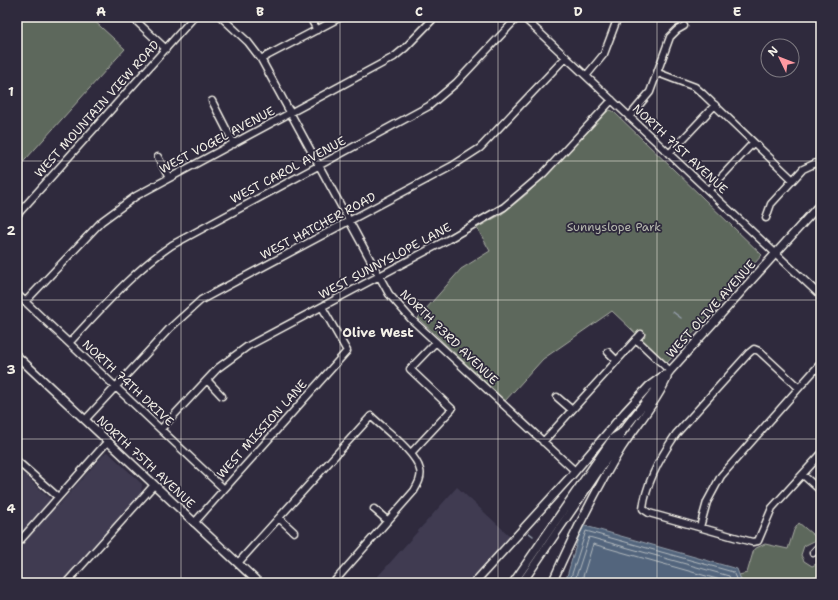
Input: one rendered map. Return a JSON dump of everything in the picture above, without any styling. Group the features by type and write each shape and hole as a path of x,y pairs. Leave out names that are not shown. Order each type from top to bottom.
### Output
{"main road":[{"name":"WEST OLIVE AVENUE","path":"513,583 613,438 621,433 670,371 821,203"},
{"name":"NORTH 75TH AVENUE","path":"17,356 259,583"},
{"path":"474,583 649,386 670,371"},
{"path":"552,583 595,492 623,446 662,391 670,371"},
{"name":"WEST OLIVE AVENUE","path":"522,583 619,441 621,433"}],"street":[{"path":"132,17 166,49"},
{"name":"WEST MOUNTAIN VIEW ROAD","path":"17,215 194,17"},
{"name":"NORTH 73RD AVENUE","path":"221,17 248,42 261,59 378,276 395,303 574,470"},
{"path":"310,17 317,30"},
{"path":"261,59 341,17"},
{"name":"WEST VOGEL AVENUE","path":"25,302 102,221 136,196 394,57 405,48 435,17"},
{"name":"WEST CAROL AVENUE","path":"69,343 124,283 153,258 194,233 319,167 440,99 518,17"},
{"name":"NORTH 71ST AVENUE","path":"523,17 821,296"},
{"path":"586,76 604,54 618,17"},
{"path":"629,117 646,99 658,73 670,37 684,26"},
{"name":"WEST HATCHER ROAD","path":"84,420 170,328 201,300 452,166 480,148 566,57"},
{"path":"658,73 694,87 793,180"},
{"name":"WEST SUNNYSLOPE LANE","path":"161,429 229,358 248,346 447,240 504,207 544,173 612,100"},
{"path":"212,101 234,144"},
{"path":"669,154 715,106"},
{"path":"709,190 753,142"},
{"path":"158,157 169,178"},
{"path":"766,218 771,204 803,169 816,163"},
{"name":"NORTH 74TH DRIVE","path":"17,294 224,489"},
{"name":"WEST MISSION LANE","path":"194,522 347,351 322,307"},
{"path":"543,442 641,334"},
{"path":"636,339 670,371"},
{"path":"411,454 452,409 410,370 436,342"},
{"path":"799,388 754,349 676,434 668,445 655,471 643,509 649,513 752,542 758,541 772,508 821,454"},
{"path":"608,352 616,361"},
{"path":"700,527 710,496 721,476 821,363"},
{"path":"207,380 222,396"},
{"path":"557,397 572,410"},
{"path":"238,563 371,416 411,454 420,470 418,484 414,491 333,583"},
{"path":"17,544 108,441"},
{"path":"17,461 58,498"},
{"path":"803,475 821,491"},
{"path":"66,583 154,485"},
{"path":"374,509 388,521"},
{"path":"279,518 294,532"},
{"path":"814,553 821,544"}],"shaded area":[{"path":"106,452 109,453 142,484 141,493 69,575 78,583 17,583 17,468 58,506"},
{"path":"457,487 511,537 469,583 372,583"}],"green space":[{"path":"17,17 90,17 125,49 17,169"},
{"name":"Sunnyslope Park","path":"609,110 613,111 762,255 667,363 612,311 543,359 505,401 418,318 461,269 490,251 477,228 502,214 528,193"},
{"path":"799,523 818,539 804,546 801,555 804,561 812,566 821,562 821,576 788,583 742,583 739,575 747,573 754,549 765,544 788,549 794,530"}],"water":[{"path":"582,525 737,569 742,583 565,583"}],"waterway":[{"path":"673,312 681,318"},
{"path":"529,533 533,536"}],"district":[{"name":"Olive West","path":"378,332"}]}
